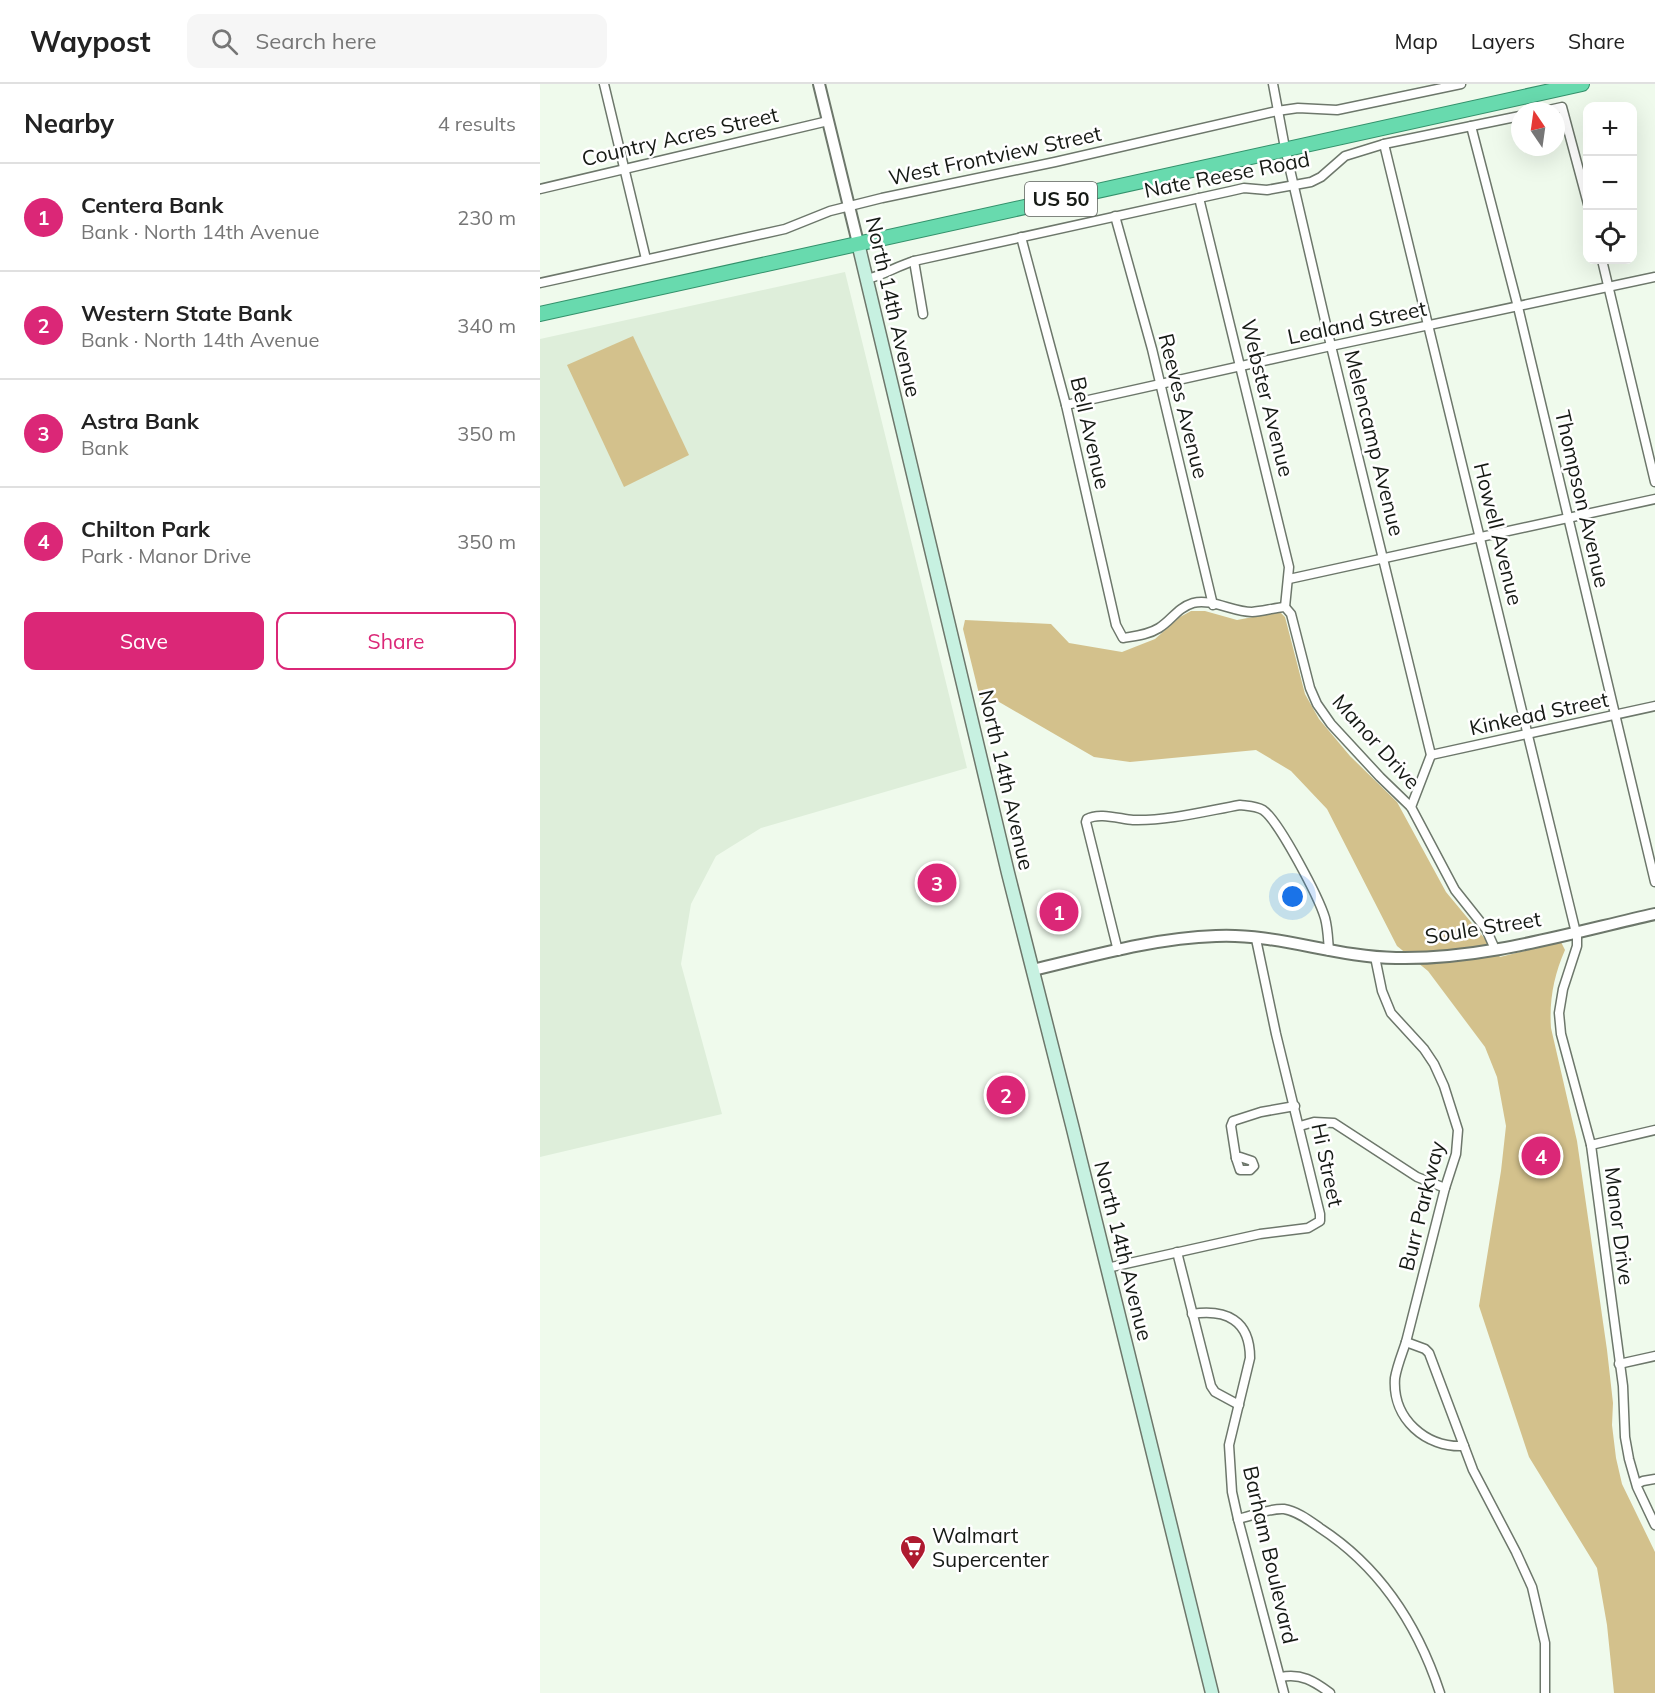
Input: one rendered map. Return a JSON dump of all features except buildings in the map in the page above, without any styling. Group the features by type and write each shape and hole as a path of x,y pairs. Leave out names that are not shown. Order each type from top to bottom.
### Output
{"highway":[{"name":"US 50","path":"540,314 1582,84"}],"main road":[{"name":"North 14th Avenue","path":"858,243 1008,873 1212,1693"}],"street":[{"path":"604,84 646,259"},
{"name":"North 14th Avenue","path":"819,84 858,243"},
{"name":"Melencamp Avenue","path":"1274,84 1277,111 1293,185 1431,756"},
{"name":"West Frontview Street","path":"540,283 795,227 830,211 849,206 1277,111 1298,108 1337,110 1461,84"},
{"path":"1565,115 1583,188"},
{"name":"Nate Reese Road","path":"867,279 883,276 914,261 1115,216 1244,188 1267,190 1311,182 1321,177 1345,156 1384,144 1511,118"},
{"name":"Country Acres Street","path":"540,189 828,121"},
{"name":"Thompson Avenue","path":"1471,126 1518,307 1655,882"},
{"name":"Howell Avenue","path":"1384,144 1576,932"},
{"name":"Webster Avenue","path":"1199,198 1289,567 1285,607"},
{"name":"Reeves Avenue","path":"1115,216 1160,385 1213,605"},
{"name":"Bell Avenue","path":"1021,237 1066,405 1116,625 1123,638 1147,634 1160,628 1181,608 1195,602 1207,602 1213,605"},
{"path":"914,261 923,314"},
{"path":"1603,264 1655,482"},
{"name":"Lealand Street","path":"1066,405 1655,277"},
{"path":"1289,579 1655,499"},
{"path":"1213,605 1254,612 1285,607"},
{"name":"Manor Drive","path":"1285,607 1291,614 1310,688 1317,704 1331,724 1371,768 1411,807 1455,890 1486,929 1494,949"},
{"name":"Kinkead Street","path":"1431,756 1655,706"},
{"path":"1411,807 1431,756"},
{"path":"1118,951 1086,822 1090,817 1135,820 1240,805 1262,810 1280,832 1325,918 1329,951"},
{"name":"Soule Street","path":"1033,970 1170,941 1216,936 1302,945 1375,957 1436,957 1469,954 1655,914"},
{"name":"Manor Drive","path":"1576,932 1576,946 1563,989 1559,1013 1561,1034 1591,1145 1620,1364 1625,1437 1629,1459 1655,1525"},
{"name":"Hi Street","path":"1107,1268 1260,1234 1308,1228 1320,1221 1256,939"},
{"name":"Burr Parkway","path":"1375,957 1382,991 1391,1012 1424,1049 1434,1064 1444,1086 1459,1140 1400,1358 1395,1379 1397,1396 1404,1415 1413,1427 1427,1439 1453,1447 1464,1446"},
{"path":"1236,1158 1231,1126 1233,1121 1261,1112 1295,1106"},
{"path":"1300,1126 1314,1122 1334,1123 1417,1177 1445,1188"},
{"path":"1591,1145 1655,1130"},
{"path":"1177,1252 1211,1386 1215,1392 1239,1405"},
{"name":"Barham Boulevard","path":"1192,1314 1220,1313 1232,1318 1242,1326 1248,1337 1250,1358 1229,1445 1232,1492 1284,1693"},
{"path":"1406,1342 1425,1349 1429,1353 1481,1487 1532,1587 1545,1643 1545,1693"},
{"path":"1620,1364 1655,1356"},
{"path":"1637,1484 1648,1479 1655,1479"},
{"path":"1238,1519 1286,1509 1308,1519 1347,1548 1392,1595 1417,1635 1440,1693"},
{"name":"Barham Boulevard","path":"1281,1677 1292,1675 1308,1679 1330,1693"}],"shaded area":[{"path":"845,272 967,768 761,828 716,856 691,904 681,964 722,1114 540,1157 540,339"},
{"path":"633,336 689,455 624,487 567,365"},
{"path":"1191,611 1205,611 1237,620 1280,612 1285,617 1305,694 1319,719 1350,756 1397,802 1446,892 1500,957 1561,942 1565,950 1553,988 1551,1028 1577,1141 1607,1350 1616,1458 1622,1484 1655,1552 1655,1693 1614,1693 1607,1625 1597,1568 1529,1457 1479,1306 1506,1126 1497,1077 1485,1047 1428,971 1397,946 1327,809 1291,771 1256,750 1130,762 1094,757 994,699 980,698 963,629 965,620 1051,624 1069,643 1122,652 1155,639 1180,617"}],"place":[{"name":"Astra Bank","path":"937,883"},
{"name":"Centera Bank","path":"1059,912"},
{"name":"Western State Bank","path":"1006,1095"},
{"name":"Chilton Park","path":"1541,1156"},
{"name":"Walmart Supercenter","path":"913,1571"}]}
